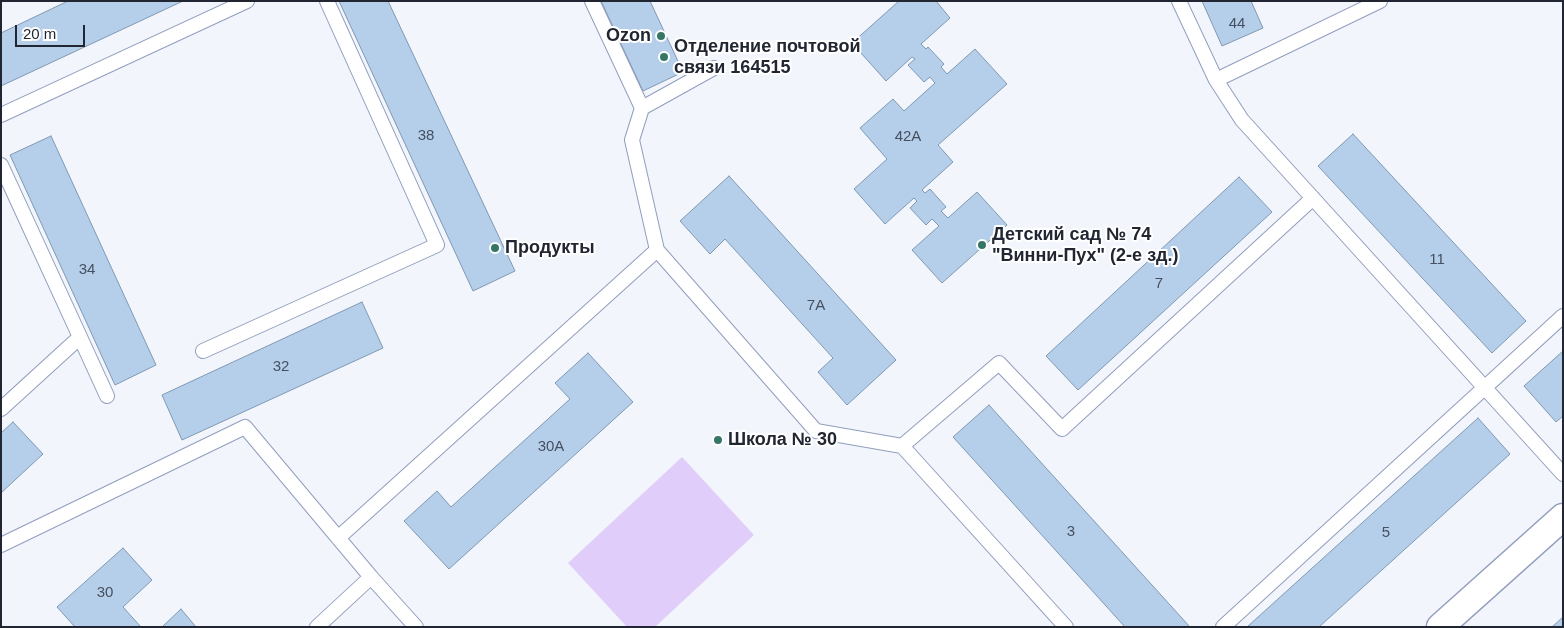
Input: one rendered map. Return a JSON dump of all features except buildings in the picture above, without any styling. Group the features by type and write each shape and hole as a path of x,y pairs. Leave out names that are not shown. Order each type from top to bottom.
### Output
{"street":[{"path":"1440,627 1563,517"}],"lane":[{"path":"1,115 247,1"},
{"path":"203,351 437,245 327,1"},
{"path":"592,1 642,108 632,140 657,250 816,431 902,446 1066,627"},
{"path":"1179,1 1216,80 1242,120 1563,474"},
{"path":"1216,80 1380,1"},
{"path":"642,108 714,68"},
{"path":"1,165 108,396"},
{"path":"902,446 999,363 1062,429 1313,198"},
{"path":"338,538 657,250"},
{"path":"1223,627 1487,388 1563,316"},
{"path":"1,409 80,337"},
{"path":"1,545 246,427 371,577 416,627"},
{"path":"317,627 371,577"}],"shaded area":[{"path":"682,457 754,535 655,627 627,627 568,563"}],"place":[{"name":"Ozon","path":"661,36"},
{"name":"Отделение почтовой связи 164515","path":"664,57"},
{"name":"Детский сад № 74 \"Винни-Пух\" (2-е зд.)","path":"982,245"},
{"name":"Продукты","path":"495,248"},
{"name":"Школа № 30","path":"718,440"}]}
